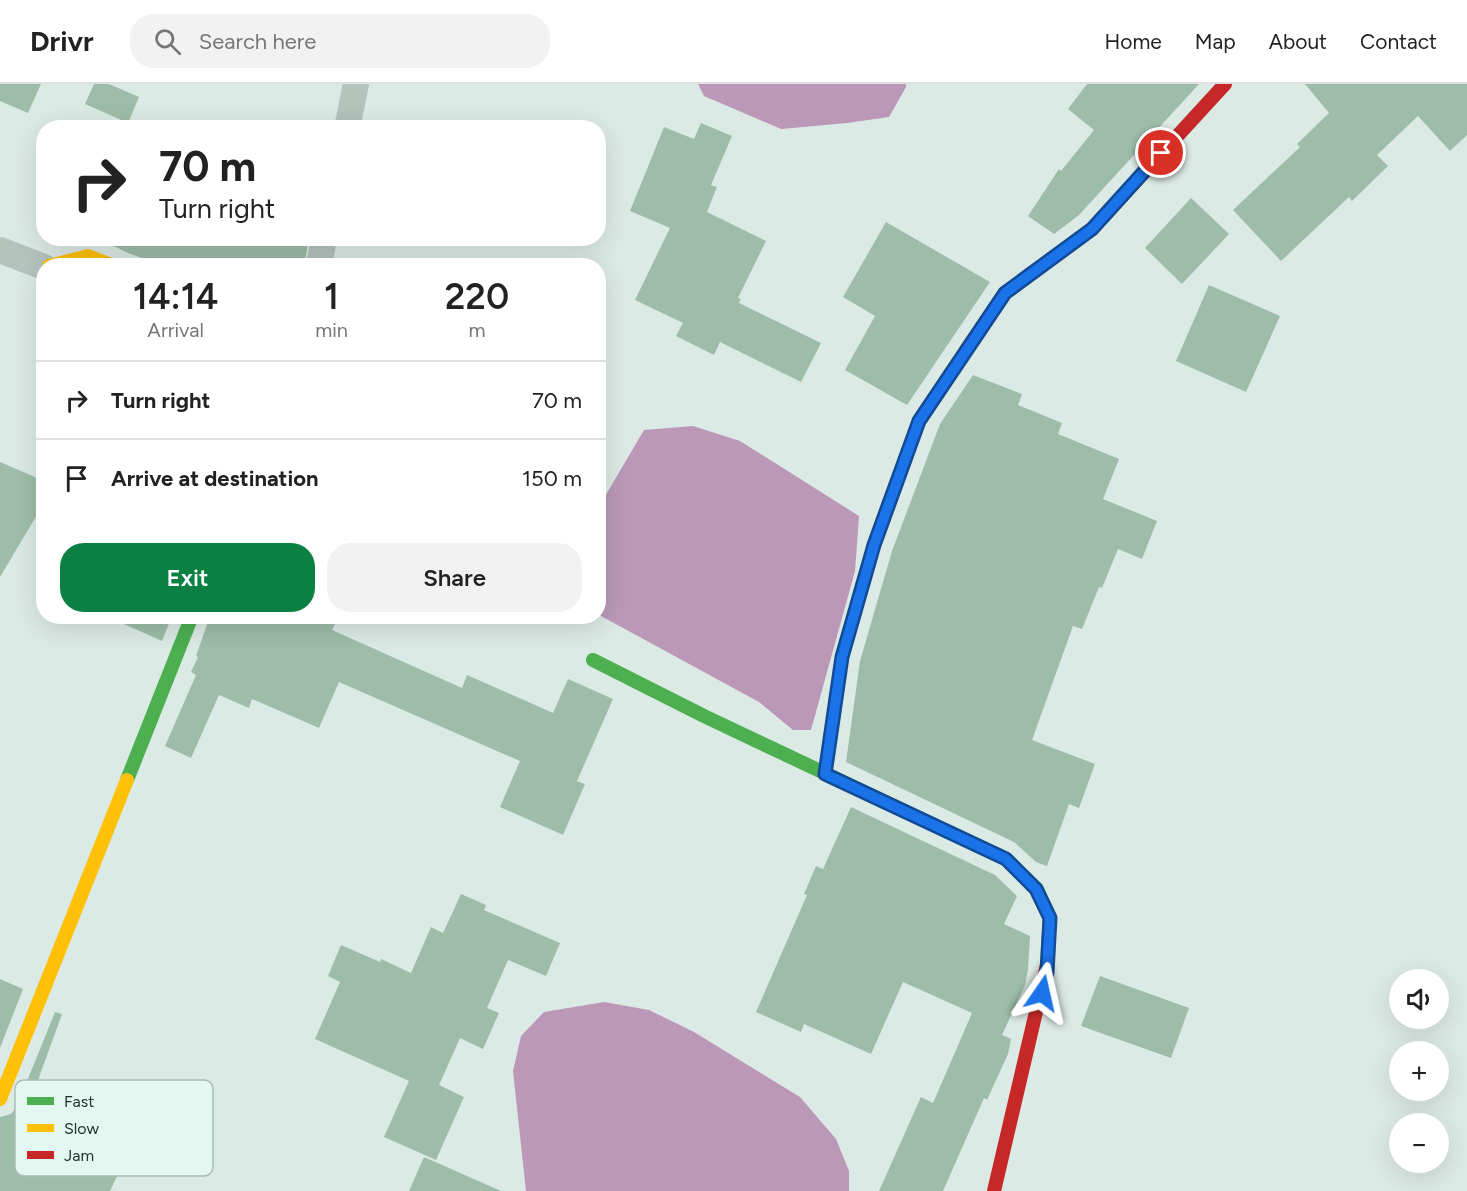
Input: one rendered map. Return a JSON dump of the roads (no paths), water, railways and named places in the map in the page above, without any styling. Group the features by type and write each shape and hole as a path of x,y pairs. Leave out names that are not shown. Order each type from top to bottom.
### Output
{"street":[{"path":"349,120 356,84"},
{"path":"825,774 842,657 874,545 919,421 1005,293 1092,229 1225,84"},
{"path":"0,250 36,264"},
{"path":"0,1100 189,624"},
{"path":"592,660 825,774 1006,859 1036,889 1050,918 1047,972 994,1191"}]}
